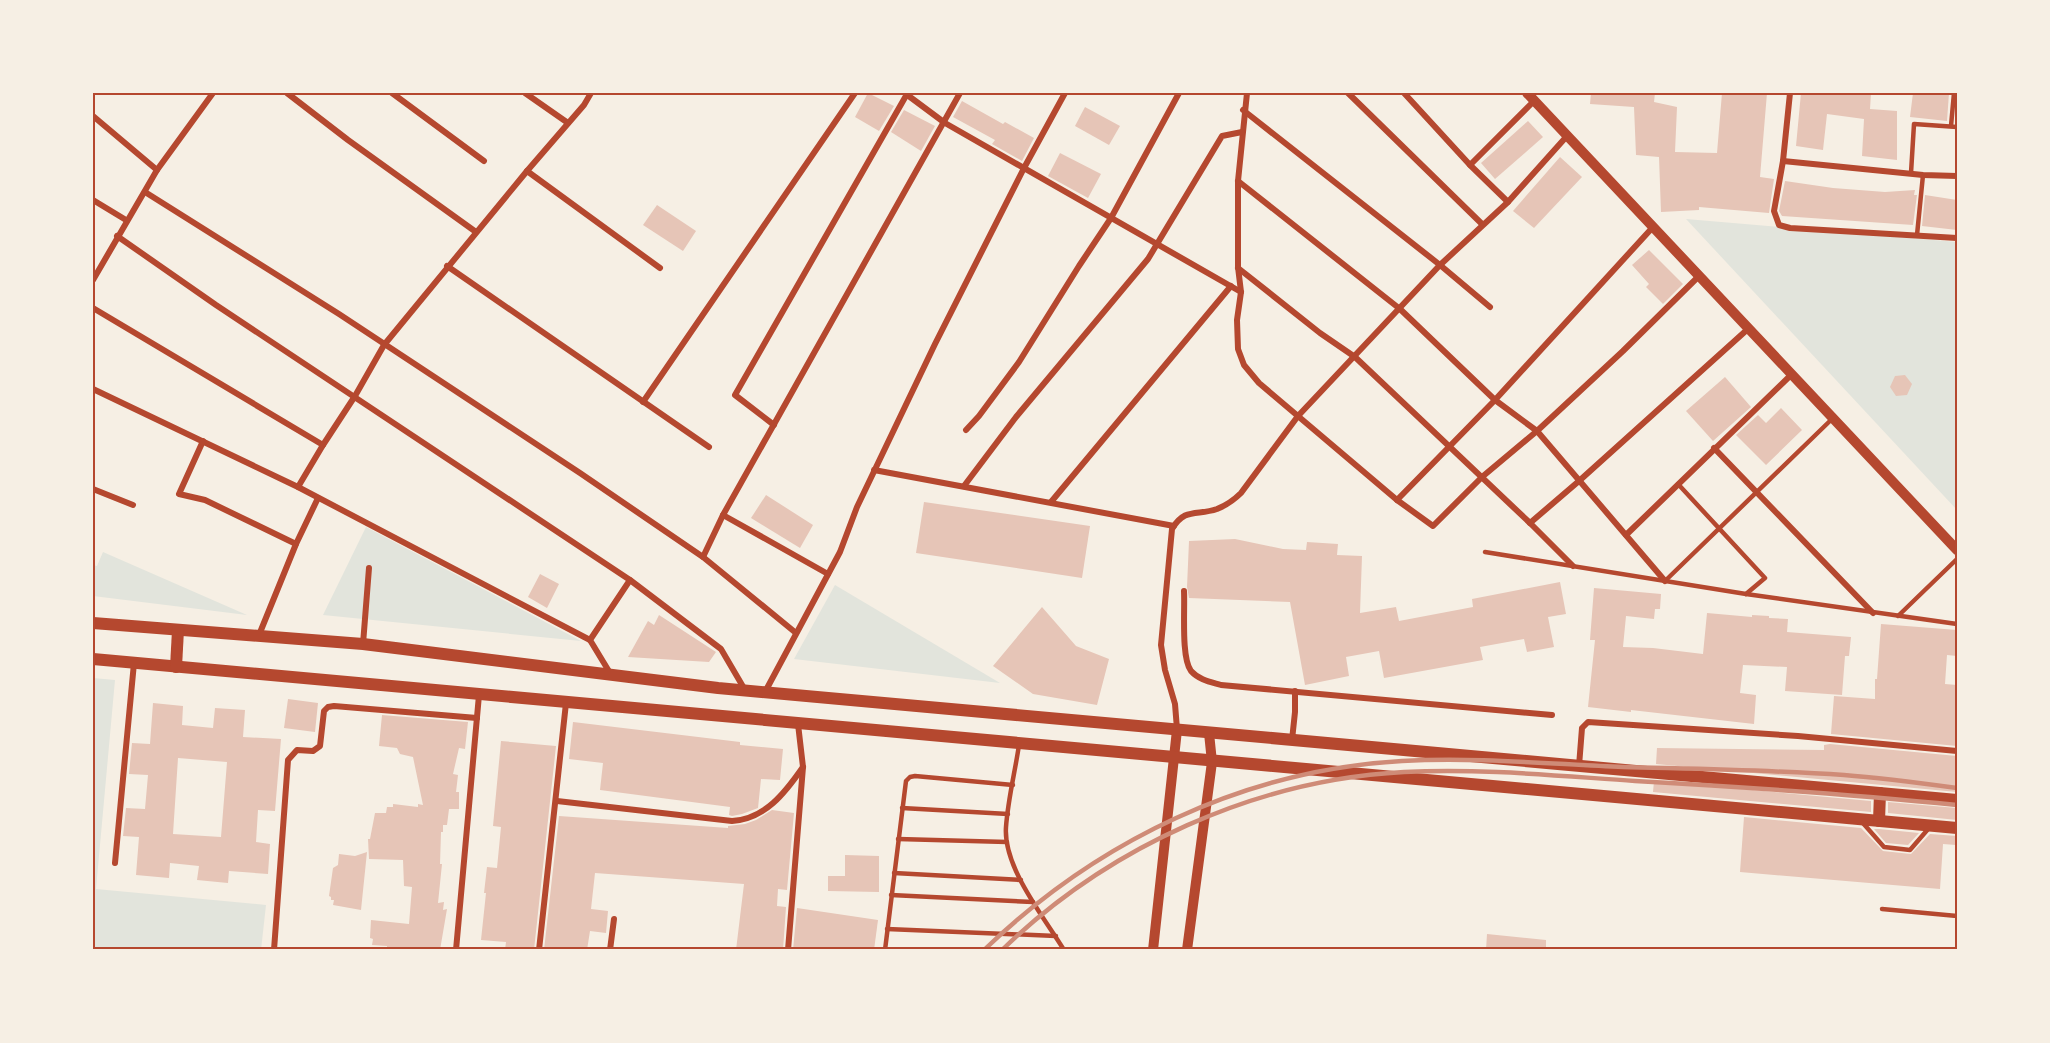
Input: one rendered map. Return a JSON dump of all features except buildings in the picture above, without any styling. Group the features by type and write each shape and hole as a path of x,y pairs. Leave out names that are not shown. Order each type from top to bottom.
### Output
{"main road":[{"path":"93,623 363,644 764,693 1957,800"},
{"path":"176,667 178,630"},
{"path":"93,660 1957,828"},
{"path":"1879,821 1880,793"}],"street":[{"path":"93,280 157,170 213,93"},
{"path":"287,93 476,232"},
{"path":"392,93 484,162"},
{"path":"525,93 568,123"},
{"path":"298,487 384,345 447,266 584,105 591,93"},
{"path":"643,402 855,93"},
{"path":"703,557 723,514 960,93"},
{"path":"764,693 840,552 857,507 934,344 1065,93"},
{"path":"966,430 1019,362 1112,218 1179,93"},
{"path":"1247,93 1238,181 1238,267 1241,292 1237,320 1238,349 1244,365 1258,383 1397,500 1433,526 1482,477 1537,431 1623,351 1699,276"},
{"path":"1348,93 1482,224"},
{"path":"1404,93 1470,165 1508,202"},
{"path":"1790,93 1783,161 1774,211 1779,225 1790,228 1957,238"},
{"path":"774,425 735,395 907,94 945,123 1241,292"},
{"path":"1470,165 1531,97 1957,550"},
{"path":"1244,110 1490,307"},
{"path":"93,116 157,170"},
{"path":"964,486 1006,430 1148,259 1222,136 1242,132"},
{"path":"1153,950 1177,730 1175,704 1165,670 1161,645 1174,526 1178,519 1192,512 1215,510 1229,503 1241,493 1298,417 1440,265 1508,202 1567,136"},
{"path":"1783,161 1923,175 1957,176"},
{"path":"527,171 660,268"},
{"path":"1238,181 1400,309 1495,400 1537,431 1665,581"},
{"path":"146,192 339,314 580,473 703,557 796,633"},
{"path":"93,201 126,220"},
{"path":"1397,500 1495,400 1653,227"},
{"path":"117,236 216,305 630,580 721,648 746,691"},
{"path":"447,266 709,447"},
{"path":"1238,267 1320,333 1355,357 1573,566"},
{"path":"1051,502 1231,286"},
{"path":"93,308 323,445"},
{"path":"1530,523 1749,328"},
{"path":"1626,534 1792,374"},
{"path":"93,389 298,487 590,640 611,675"},
{"path":"203,441 178,494 205,500 296,544"},
{"path":"1714,448 1872,613"},
{"path":"874,470 1174,526"},
{"path":"93,489 133,506"},
{"path":"259,636 296,544 318,498"},
{"path":"723,514 828,574"},
{"path":"363,644 369,568"},
{"path":"590,640 630,580"},
{"path":"1184,591 1186,660 1191,671 1200,679 1221,685 1552,715"},
{"path":"115,863 134,663"},
{"path":"1292,740 1295,691"},
{"path":"456,950 479,695"},
{"path":"539,950 566,703"},
{"path":"274,950 288,760 297,750 313,752 320,746 324,711 334,706 477,718"},
{"path":"1579,766 1582,728 1588,722 1798,736 1957,751"},
{"path":"788,950 803,768 798,724"},
{"path":"1187,950 1212,762 1209,733"},
{"path":"556,801 732,821 745,820 774,804 803,768"},
{"path":"610,950 614,920"}],"lane":[{"path":"1911,173 1914,124 1954,127 1954,93"},
{"path":"1917,235 1923,175"},
{"path":"1665,581 1833,418"},
{"path":"1678,484 1765,578 1746,594"},
{"path":"1485,552 1746,594 1957,624"},
{"path":"1898,616 1957,559"},
{"path":"1019,745 1006,828 1006,842 1033,902 1064,950"},
{"path":"885,950 904,786 910,777 1013,785"},
{"path":"902,808 1008,814"},
{"path":"1861,820 1884,847 1910,850 1931,826"},
{"path":"898,839 1006,842"},
{"path":"894,873 1022,880"},
{"path":"891,895 1033,902"},
{"path":"1882,909 1957,916"},
{"path":"887,929 1056,936"}],"shaded area":[{"path":"1686,219 1957,242 1957,510"},
{"path":"366,527 581,641 323,615"},
{"path":"103,552 247,615 93,596 93,565 97,566"},
{"path":"835,585 1000,683 794,659"},
{"path":"93,678 115,680 96,889 266,905 261,950 93,950"}],"railway":[{"path":"984,950 1028,911 1075,876 1124,845 1176,818 1230,796 1286,779 1343,767 1402,761 1485,760 1817,773 1957,788"},
{"path":"1002,950 1044,913 1089,880 1136,851 1187,825 1239,805 1293,789 1348,778 1404,772 1491,772 1796,791 1957,805"}]}
